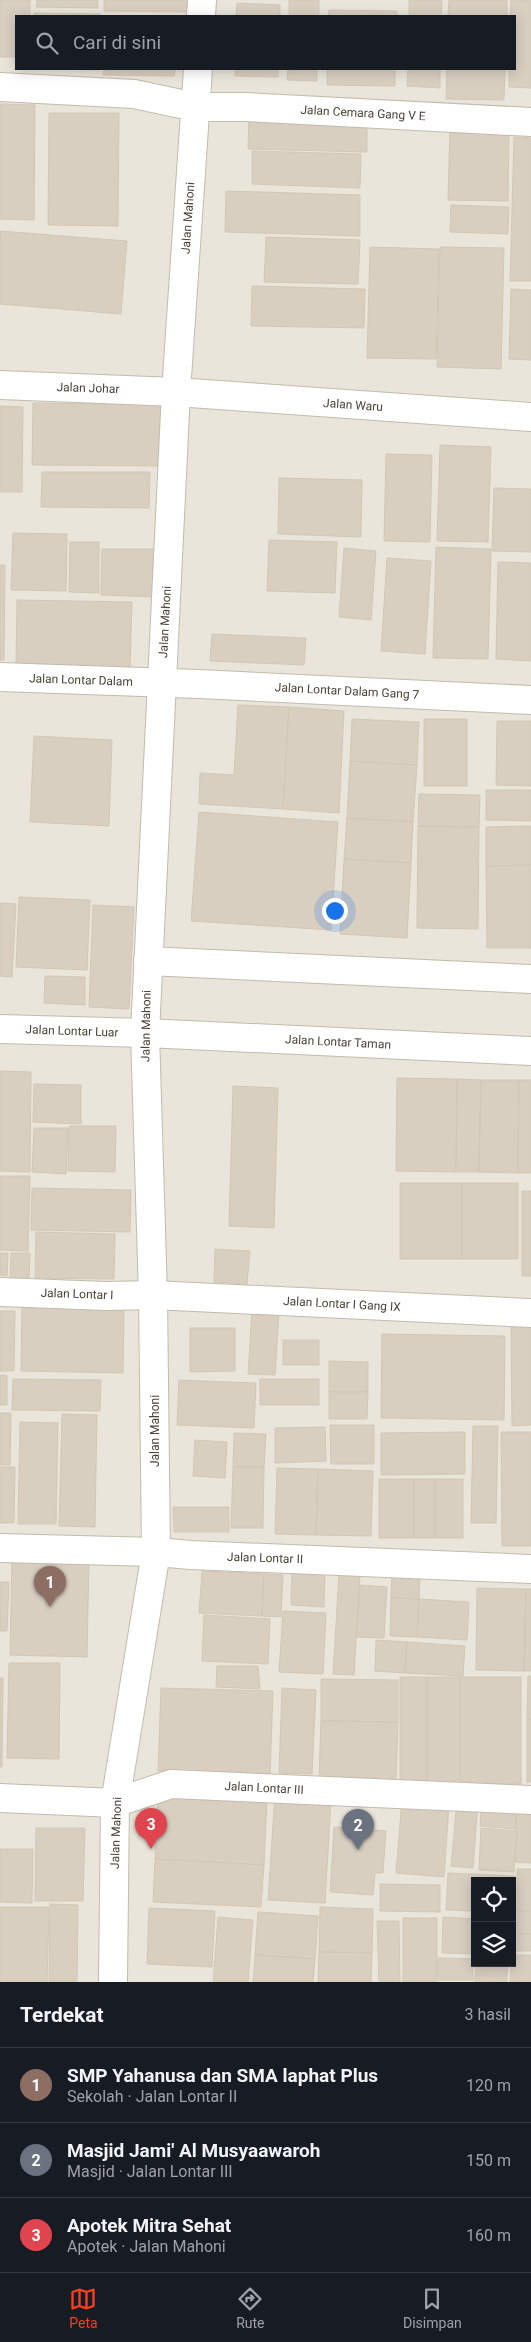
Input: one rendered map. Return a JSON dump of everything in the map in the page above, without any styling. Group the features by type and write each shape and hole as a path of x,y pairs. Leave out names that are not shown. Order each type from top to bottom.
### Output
{"street":[{"path":"201,15 202,0"},
{"name":"Jalan Mahoni","path":"113,1982 115,1803 156,1552 154,1295 145,1033 176,392 198,70"},
{"name":"Jalan Cemara Gang V E","path":"0,87 134,94 195,107 246,107 531,122"},
{"name":"Jalan Johar","path":"0,385 176,392"},
{"name":"Jalan Waru","path":"176,392 531,417"},
{"name":"Jalan Lontar Dalam","path":"0,677 162,683"},
{"name":"Jalan Lontar Dalam Gang 7","path":"162,683 531,700"},
{"path":"148,961 531,979"},
{"name":"Jalan Lontar Luar","path":"0,1029 145,1033"},
{"name":"Jalan Lontar Taman","path":"145,1033 531,1051"},
{"name":"Jalan Lontar I","path":"0,1292 107,1296 154,1295"},
{"name":"Jalan Lontar I Gang IX","path":"154,1295 531,1313"},
{"name":"Jalan Lontar II","path":"0,1548 156,1552 531,1569"},
{"name":"Jalan Lontar III","path":"0,1798 115,1803 171,1784 531,1800"}],"shaded area":[{"path":"0,0 531,0 531,1982 0,1982"}],"building":[{"path":"0,0 30,0 30,15 15,15 15,57 0,57"},
{"path":"37,0 98,0 98,8 36,7"},
{"path":"104,0 189,0 189,12 104,11"},
{"path":"289,0 319,0 319,15 289,15"},
{"path":"409,0 442,0 441,15 409,15"},
{"path":"449,0 507,0 507,15 448,15"},
{"path":"511,0 531,0 531,88 509,87 509,70 516,70 516,15 510,15"},
{"path":"237,3 280,5 280,15 236,15"},
{"path":"329,10 397,11 397,15 328,15"},
{"path":"34,13 100,14 100,15 34,15"},
{"path":"104,70 175,70 174,76 103,75"},
{"path":"235,70 278,70 278,77 235,76"},
{"path":"288,70 317,70 317,81 287,80"},
{"path":"327,70 395,70 395,86 327,85"},
{"path":"408,70 440,70 440,88 407,86"},
{"path":"447,70 505,70 504,100 446,99"},
{"path":"0,104 35,105 34,220 0,219"},
{"path":"249,112 367,115 367,152 248,149"},
{"path":"49,113 119,113 118,226 48,225"},
{"path":"450,127 509,128 508,201 448,200"},
{"path":"514,137 531,138 531,281 510,281"},
{"path":"252,151 361,154 360,188 252,184"},
{"path":"226,191 360,195 360,236 225,232"},
{"path":"451,205 509,207 508,234 450,232"},
{"path":"0,231 127,241 121,314 0,304"},
{"path":"266,237 360,240 358,284 264,282"},
{"path":"370,247 439,249 436,359 367,358"},
{"path":"440,247 504,248 501,369 437,367"},
{"path":"252,286 365,289 364,328 251,326"},
{"path":"511,289 531,290 531,360 509,359"},
{"path":"33,403 161,405 160,466 32,465"},
{"path":"0,406 23,407 22,492 0,492"},
{"path":"440,445 491,447 488,542 437,541"},
{"path":"386,454 432,455 430,542 384,541"},
{"path":"42,472 150,472 149,508 41,507"},
{"path":"279,478 362,480 361,537 278,534"},
{"path":"494,488 531,489 531,552 492,551"},
{"path":"13,533 67,534 66,591 11,590"},
{"path":"269,540 337,542 335,593 267,591"},
{"path":"70,542 99,542 99,593 69,592"},
{"path":"436,547 491,549 488,659 433,658"},
{"path":"344,548 376,551 371,620 339,617"},
{"path":"102,549 155,549 154,597 101,595"},
{"path":"387,558 431,561 425,654 381,651"},
{"path":"498,562 531,563 531,661 496,659"},
{"path":"0,565 5,565 4,660 0,660"},
{"path":"17,600 132,602 130,669 16,667"},
{"path":"212,634 306,638 304,665 210,661"},
{"path":"238,705 289,707 283,809 199,804 200,773 234,775"},
{"path":"289,707 344,711 339,813 283,809"},
{"path":"352,719 419,722 417,765 350,761"},
{"path":"424,719 467,719 467,786 424,786"},
{"path":"497,721 531,721 531,786 496,785"},
{"path":"34,736 112,740 109,826 30,822"},
{"path":"350,761 417,765 413,822 347,818"},
{"path":"486,790 531,790 531,821 486,820"},
{"path":"419,794 480,795 479,827 418,826"},
{"path":"199,812 338,822 331,930 191,921"},
{"path":"347,818 413,822 411,863 344,859"},
{"path":"418,826 479,827 478,929 417,928"},
{"path":"531,826 531,865 486,866 486,827"},
{"path":"344,859 411,863 407,938 340,934"},
{"path":"531,865 531,948 487,948 486,866"},
{"path":"19,897 90,900 87,970 16,967"},
{"path":"0,903 16,904 12,977 0,976"},
{"path":"93,905 134,907 129,1009 89,1007"},
{"path":"45,976 85,977 85,1005 44,1003"},
{"path":"0,1071 31,1072 30,1172 0,1171"},
{"path":"397,1078 457,1079 456,1172 396,1171"},
{"path":"457,1079 481,1080 479,1172 456,1172"},
{"path":"481,1080 519,1080 518,1173 479,1172"},
{"path":"519,1080 531,1080 531,1173 518,1173"},
{"path":"34,1084 81,1085 81,1124 33,1122"},
{"path":"233,1086 278,1088 274,1228 229,1226"},
{"path":"69,1126 116,1126 115,1172 68,1171"},
{"path":"34,1128 68,1128 66,1174 32,1172"},
{"path":"0,1176 30,1176 28,1251 0,1250"},
{"path":"400,1183 462,1183 462,1259 400,1259"},
{"path":"462,1183 518,1183 518,1259 462,1259"},
{"path":"32,1188 131,1190 130,1232 31,1230"},
{"path":"522,1191 531,1191 531,1276 522,1276"},
{"path":"36,1232 115,1234 114,1279 35,1278"},
{"path":"215,1249 250,1251 247,1284 214,1282"},
{"path":"0,1253 8,1253 7,1276 0,1275"},
{"path":"11,1253 30,1253 29,1280 10,1280"},
{"path":"22,1303 124,1305 123,1373 21,1371"},
{"path":"0,1311 15,1311 14,1371 0,1371"},
{"path":"252,1312 279,1313 275,1375 248,1374"},
{"path":"511,1325 531,1325 531,1425 512,1426"},
{"path":"190,1328 235,1328 235,1371 190,1372"},
{"path":"382,1334 505,1336 504,1420 381,1418"},
{"path":"283,1340 319,1340 319,1365 283,1365"},
{"path":"329,1361 368,1362 368,1392 329,1392"},
{"path":"0,1375 7,1376 7,1405 0,1405"},
{"path":"13,1379 101,1380 100,1411 12,1410"},
{"path":"260,1379 319,1379 319,1405 260,1405"},
{"path":"179,1380 256,1383 254,1428 177,1425"},
{"path":"329,1392 368,1392 367,1419 329,1419"},
{"path":"0,1413 11,1413 10,1465 0,1465"},
{"path":"62,1414 97,1415 95,1527 59,1526"},
{"path":"20,1422 58,1423 56,1524 18,1524"},
{"path":"330,1425 374,1425 374,1464 331,1464"},
{"path":"473,1426 498,1426 496,1523 471,1523"},
{"path":"325,1427 326,1461 275,1463 275,1428"},
{"path":"465,1432 465,1474 381,1475 381,1433"},
{"path":"501,1432 531,1432 531,1546 502,1546"},
{"path":"234,1433 266,1434 264,1467 233,1467"},
{"path":"195,1440 227,1442 225,1478 193,1476"},
{"path":"0,1467 15,1467 14,1523 0,1523"},
{"path":"233,1467 264,1467 263,1528 231,1528"},
{"path":"277,1468 318,1469 316,1535 275,1534"},
{"path":"318,1469 373,1471 371,1536 316,1535"},
{"path":"379,1479 414,1479 414,1538 379,1538"},
{"path":"414,1479 435,1479 435,1538 414,1538"},
{"path":"435,1479 463,1479 463,1538 435,1538"},
{"path":"173,1507 229,1507 229,1532 174,1532"},
{"path":"12,1558 89,1559 87,1657 10,1655"},
{"path":"292,1562 325,1563 324,1607 291,1605"},
{"path":"202,1571 264,1574 262,1616 199,1613"},
{"path":"392,1571 420,1573 419,1599 391,1598"},
{"path":"264,1574 283,1575 281,1617 262,1616"},
{"path":"339,1574 360,1575 354,1675 333,1674"},
{"path":"0,1582 9,1582 7,1631 0,1631"},
{"path":"360,1585 387,1587 384,1638 356,1637"},
{"path":"477,1588 526,1589 524,1671 476,1670"},
{"path":"526,1589 531,1589 531,1671 524,1671"},
{"path":"391,1598 419,1599 417,1637 390,1636"},
{"path":"419,1599 469,1602 467,1640 417,1637"},
{"path":"283,1611 326,1613 323,1674 279,1672"},
{"path":"204,1615 270,1619 268,1664 202,1661"},
{"path":"376,1640 407,1642 405,1673 375,1671"},
{"path":"407,1642 465,1646 463,1676 405,1673"},
{"path":"9,1663 60,1663 59,1759 7,1758"},
{"path":"217,1666 258,1666 260,1689 216,1687"},
{"path":"528,1676 531,1676 531,1720 527,1720"},
{"path":"400,1677 427,1677 427,1784 400,1784"},
{"path":"427,1677 460,1677 460,1784 427,1784"},
{"path":"460,1677 521,1677 521,1784 460,1784"},
{"path":"0,1678 3,1678 2,1767 0,1767"},
{"path":"321,1679 398,1680 398,1722 321,1721"},
{"path":"161,1688 273,1691 270,1776 158,1771"},
{"path":"282,1688 316,1690 312,1774 279,1773"},
{"path":"527,1720 531,1720 531,1782 527,1782"},
{"path":"321,1721 398,1722 396,1780 319,1779"},
{"path":"158,1793 267,1799 264,1865 155,1859"},
{"path":"275,1794 331,1799 325,1903 268,1900"},
{"path":"402,1799 449,1803 444,1877 396,1873"},
{"path":"457,1800 478,1802 473,1868 451,1866"},
{"path":"482,1800 517,1802 515,1829 480,1826"},
{"path":"517,1803 531,1804 531,1863 515,1862"},
{"path":"334,1827 386,1831 383,1873 375,1873 373,1895 330,1892"},
{"path":"36,1828 85,1828 83,1901 35,1901"},
{"path":"481,1828 517,1831 514,1872 479,1870"},
{"path":"0,1849 33,1849 32,1903 0,1902"},
{"path":"155,1859 264,1865 261,1907 153,1902"},
{"path":"517,1869 531,1869 531,1911 517,1911"},
{"path":"448,1873 515,1876 471,1877 471,1911 446,1910"},
{"path":"380,1884 440,1885 440,1912 380,1911"},
{"path":"50,1904 78,1905 77,1982 49,1982"},
{"path":"0,1907 49,1907 47,1982 0,1982"},
{"path":"320,1907 373,1909 372,1953 319,1952"},
{"path":"149,1908 215,1911 212,1967 147,1964"},
{"path":"517,1911 531,1911 531,1934 517,1934"},
{"path":"258,1912 318,1916 315,1959 255,1955"},
{"path":"218,1917 253,1920 248,1982 213,1982"},
{"path":"443,1917 471,1919 471,1954 442,1953"},
{"path":"403,1918 437,1918 437,1982 403,1982"},
{"path":"377,1921 399,1921 400,1982 379,1982"},
{"path":"517,1934 531,1934 531,1951 517,1951"},
{"path":"319,1952 372,1953 371,1982 318,1982"},
{"path":"255,1955 315,1959 313,1982 253,1982"},
{"path":"516,1955 531,1955 531,1982 510,1982 511,1967 516,1967"},
{"path":"438,1958 471,1959 473,1980 438,1980"},
{"path":"476,1967 508,1967 507,1976 475,1975"},
{"path":"475,1975 507,1976 507,1982 475,1982"}],"place":[{"name":"SMP Yahanusa dan SMA laphat Plus","path":"50,1607"},
{"name":"Apotek Mitra Sehat","path":"151,1849"},
{"name":"Masjid Jami' Al Musyaawaroh","path":"358,1850"}]}
